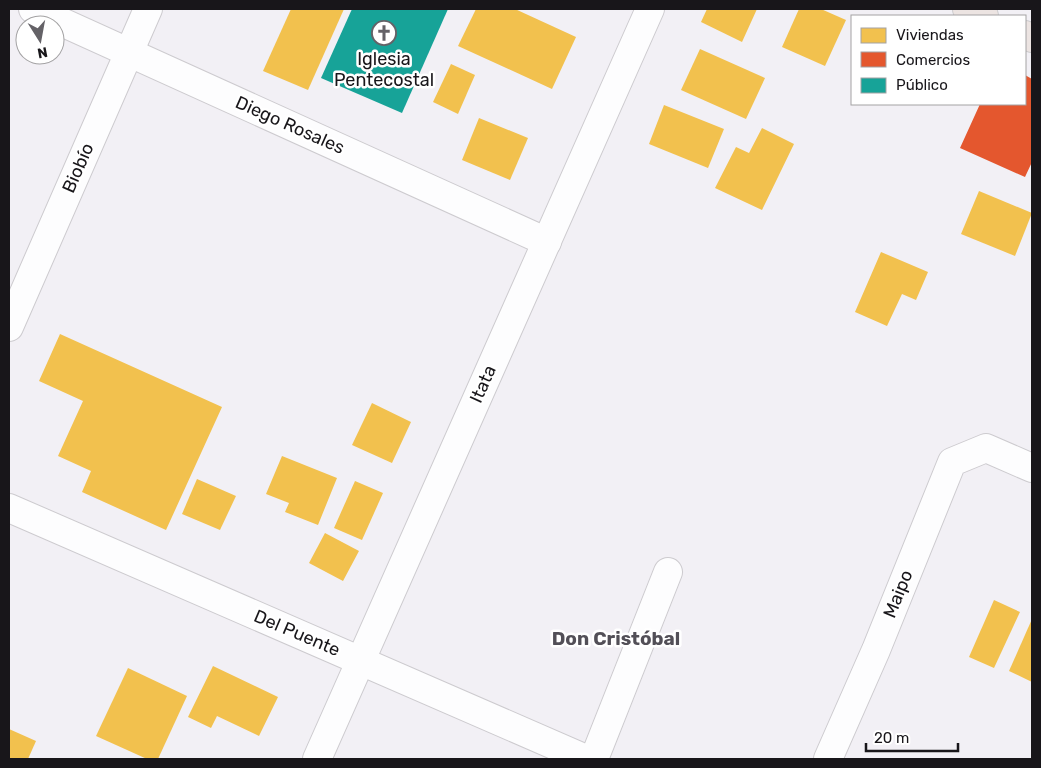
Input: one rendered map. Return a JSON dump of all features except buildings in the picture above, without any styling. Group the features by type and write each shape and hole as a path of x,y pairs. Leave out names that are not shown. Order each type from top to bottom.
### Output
{"main road":[{"path":"967,9 982,15"}],"street":[{"name":"Diego Rosales","path":"33,9 547,242"},
{"name":"Biobío","path":"9,327 148,9"},
{"name":"Itata","path":"317,759 650,9"},
{"name":"Maipo","path":"828,759 876,650 952,462 986,448 1032,468"},
{"name":"Del Puente","path":"9,508 586,759"},
{"path":"594,759 668,572"}],"place":[{"name":"Iglesia Pentecostal","path":"384,33"}],"district":[{"name":"Don Cristóbal","path":"616,638"}]}
